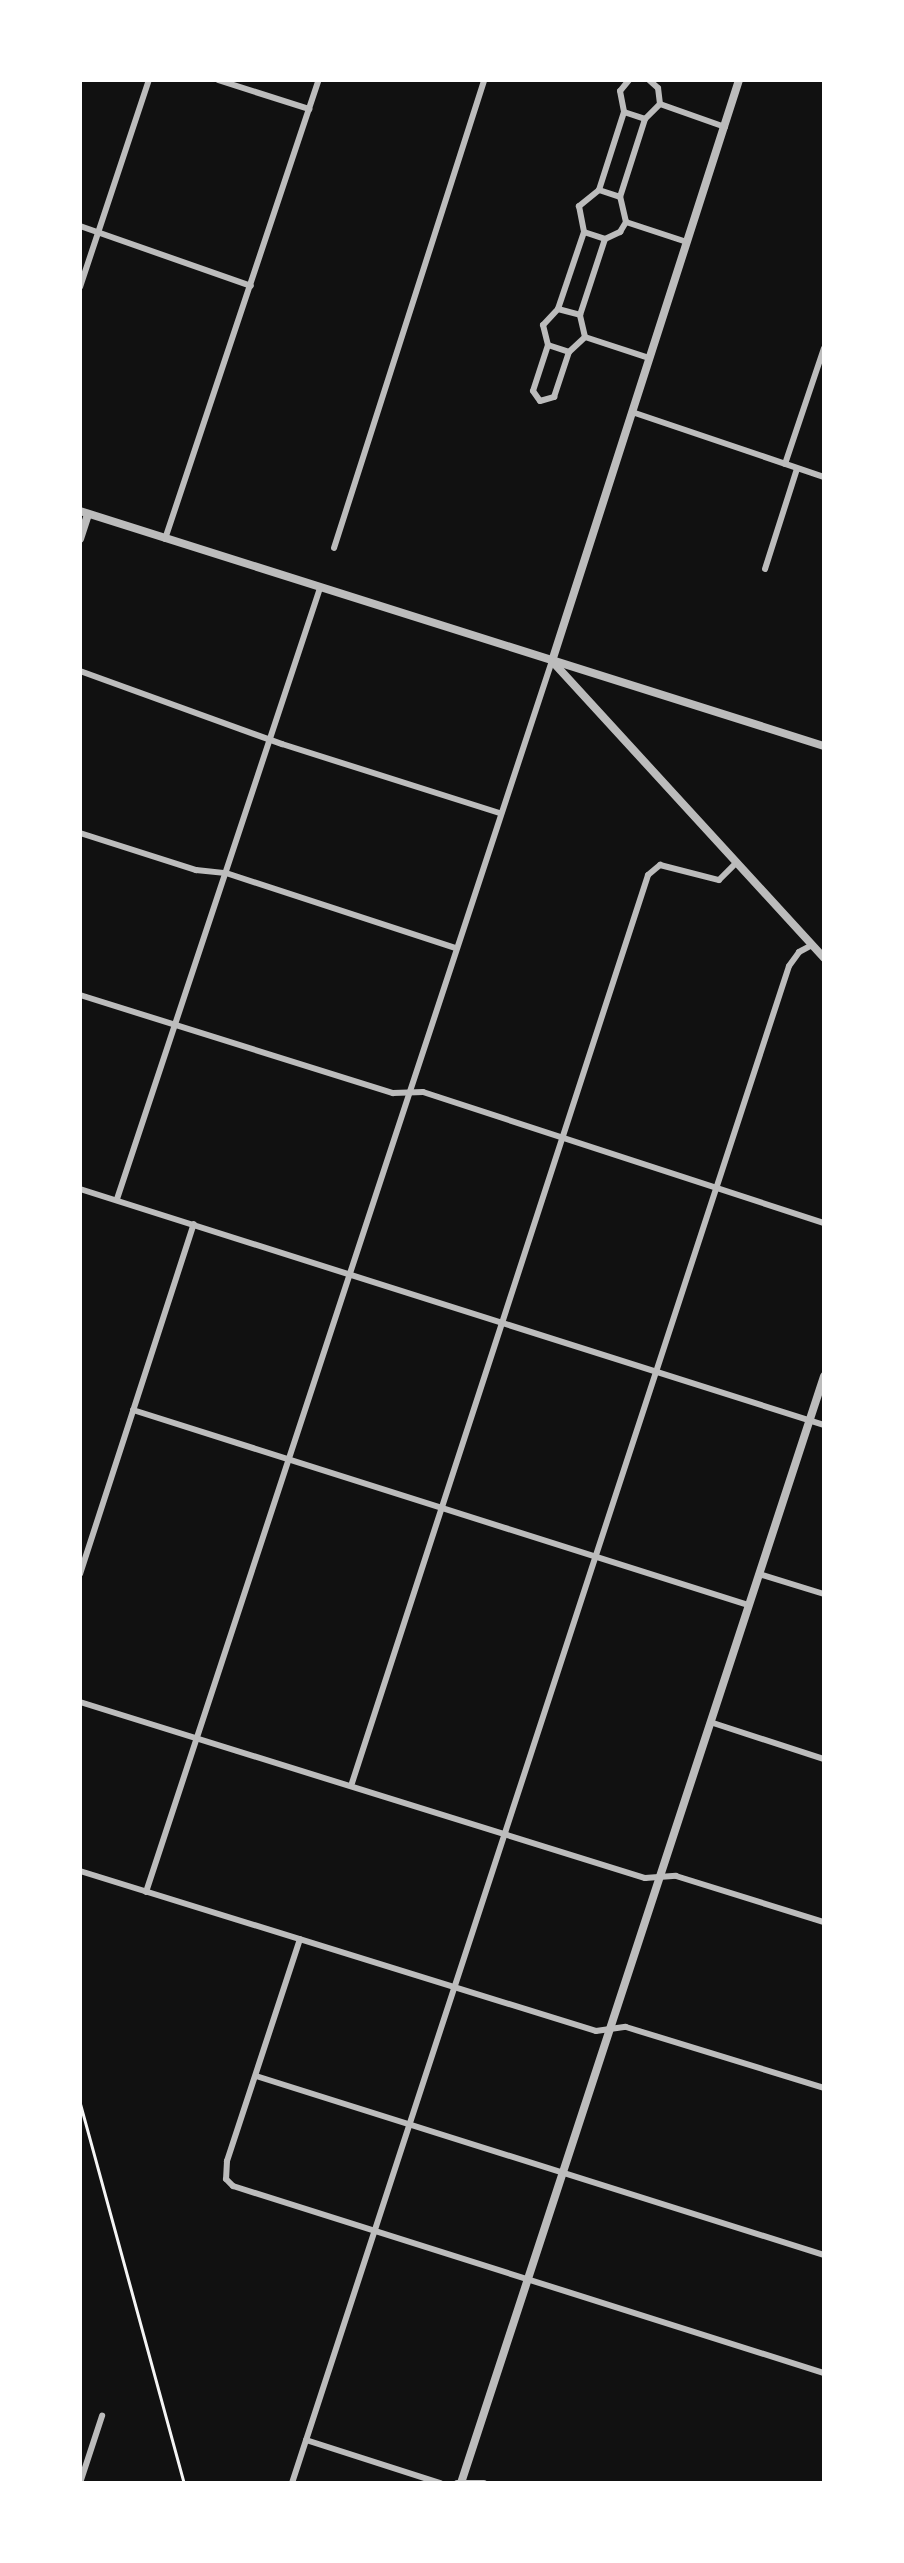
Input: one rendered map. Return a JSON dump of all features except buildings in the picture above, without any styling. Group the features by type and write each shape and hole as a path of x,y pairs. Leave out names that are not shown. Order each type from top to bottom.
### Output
{"street":[{"path":"80,287 148,80"},
{"path":"218,80 309,109"},
{"path":"165,538 319,80"},
{"path":"334,548 484,80"},
{"path":"585,337 569,352 554,397 540,401 533,391 548,345 543,325 558,309 584,232 577,216 579,206 599,190 624,112 619,97 630,80"},
{"path":"649,80 658,88 660,104"},
{"path":"146,1892 739,80"},
{"path":"585,337 580,315 605,240 620,232 626,222 620,197 644,119 660,104"},
{"path":"660,104 724,126"},
{"path":"624,112 644,119"},
{"path":"599,190 620,197"},
{"path":"626,222 687,242"},
{"path":"80,226 251,286"},
{"path":"584,232 605,240"},
{"path":"558,309 580,315"},
{"path":"585,337 650,358"},
{"path":"548,345 569,352"},
{"path":"786,464 824,348"},
{"path":"632,412 824,477"},
{"path":"765,569 797,469"},
{"path":"80,539 84,513 824,746"},
{"path":"117,1200 320,588"},
{"path":"552,661 734,865 824,958"},
{"path":"80,672 500,813"},
{"path":"80,832 196,870 226,873 455,948"},
{"path":"352,1784 652,868 660,865 718,880 734,865"},
{"path":"292,2483 789,966 799,952 812,945"},
{"path":"80,994 393,1093 423,1092 824,1223"},
{"path":"80,1188 824,1425"},
{"path":"80,1574 194,1224"},
{"path":"484,2483 460,2483 824,1376"},
{"path":"134,1410 748,1605"},
{"path":"759,1574 824,1594"},
{"path":"80,1702 645,1878 676,1876 824,1922"},
{"path":"710,1722 824,1759"},
{"path":"80,1871 596,2031 626,2027 824,2088"},
{"path":"300,1939 227,2160 226,2178 246,2193 824,2374"},
{"path":"256,2076 824,2255"},
{"path":"80,2483 102,2416"},
{"path":"306,2440 440,2483"}],"path":[{"path":"80,2102 184,2483"}]}
